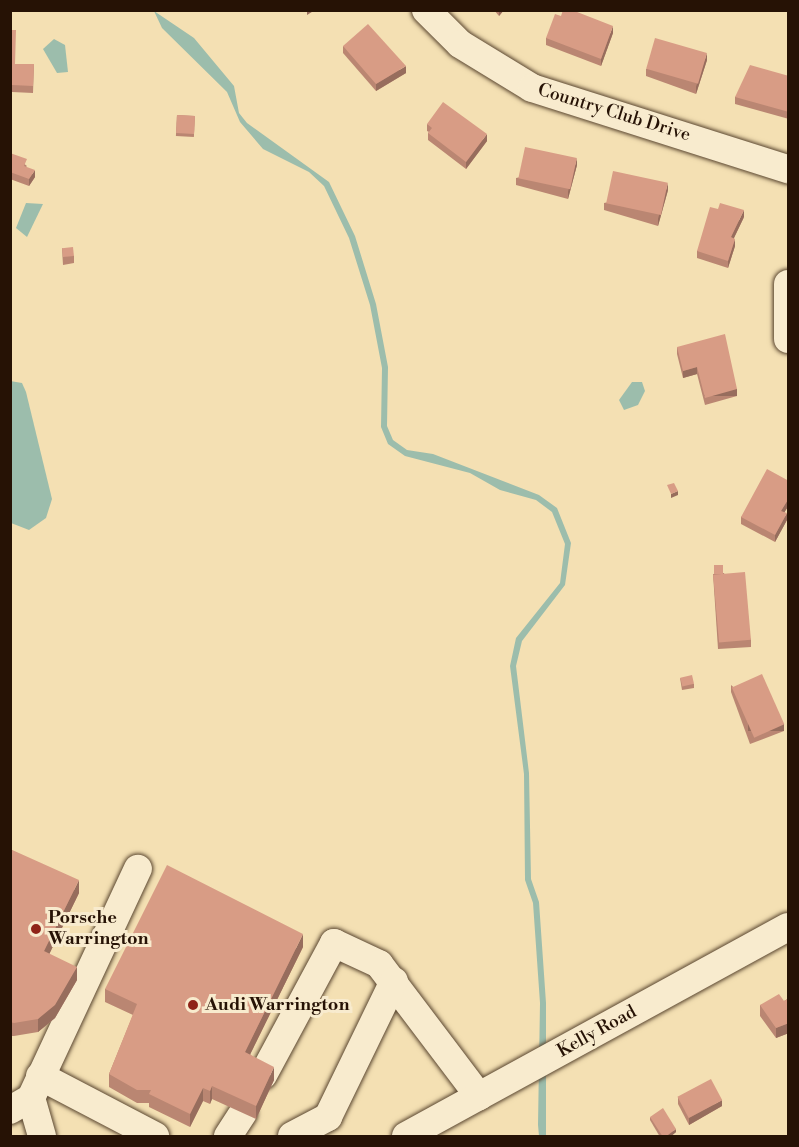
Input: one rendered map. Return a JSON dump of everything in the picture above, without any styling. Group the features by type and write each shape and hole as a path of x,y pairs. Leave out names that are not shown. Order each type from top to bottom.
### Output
{"street":[{"name":"Country Club Drive","path":"426,10 460,44 532,88 789,169"},
{"path":"789,284 789,339"},
{"path":"42,1137 27,1095 138,869"},
{"name":"Kelly Road","path":"406,1137 789,927"},
{"path":"263,1074 334,943 379,964 479,1096"},
{"path":"298,1135 328,1117 394,981"},
{"path":"27,1095 155,1137"}],"shaded area":[{"path":"154,11 194,38 234,86 239,113 247,123 329,182 355,236 376,304 388,367 387,426 393,440 407,450 433,454 539,495 557,508 571,543 565,585 522,641 516,666 529,773 531,879 539,902 546,1003 546,1136 539,1136 538,1125 540,1003 533,903 525,880 524,774 510,666 516,638 560,583 565,544 552,512 536,500 500,490 470,473 405,456 388,444 381,427 382,368 370,305 349,238 324,186 309,172 263,149 240,122 227,92 162,28"},
{"path":"54,39 65,45 68,72 57,73 43,49"},
{"path":"26,203 43,204 27,237 16,228"},
{"path":"10,381 22,383 26,392 52,499 46,518 29,530 11,523"},
{"path":"632,382 642,382 645,391 638,405 624,410 619,400"}],"building":[{"path":"563,10 572,10 613,26 601,59 546,38 555,14 561,16"},
{"path":"368,24 406,66 376,84 343,46"},
{"path":"10,30 16,30 15,64 34,64 33,86 12,85 12,95 10,95"},
{"path":"655,38 707,53 698,84 646,69"},
{"path":"750,65 789,76 789,112 735,97"},
{"path":"443,102 487,134 466,162 428,133 432,128 427,124"},
{"path":"177,115 195,116 194,134 176,133"},
{"path":"525,147 577,158 570,189 518,178"},
{"path":"10,153 27,159 24,166 35,170 29,179 10,172"},
{"path":"613,171 668,183 661,215 606,203"},
{"path":"720,203 744,210 731,237 735,239 728,261 697,251 710,207 718,209"},
{"path":"73,247 74,256 63,257 62,248"},
{"path":"725,334 737,389 705,398 697,367 683,371 677,347"},
{"path":"767,469 789,481 789,498 781,511 787,513 775,535 741,517"},
{"path":"674,483 678,491 671,494 667,485"},
{"path":"714,565 723,565 723,574 714,574"},
{"path":"745,572 751,640 719,643 713,575"},
{"path":"762,674 784,724 754,738 732,687"},
{"path":"692,675 694,684 682,686 680,678"},
{"name":"Porsche Warrington","path":"10,849 79,880 44,951 77,967 55,1005 38,1019 14,1023 10,1022"},
{"name":"Audi Warrington","path":"167,865 303,934 245,1052 274,1067 256,1106 212,1086 210,1091 203,1088 190,1114 149,1094 151,1090 137,1090 109,1074 137,1004 105,989"},
{"path":"779,994 784,1001 789,998 789,1023 776,1028 760,1005"},
{"path":"711,1079 722,1100 689,1118 677,1097"},
{"path":"663,1108 676,1129 665,1137 650,1117"}],"place":[{"name":"Porsche Warrington","path":"36,929"},
{"name":"Audi Warrington","path":"193,1005"}]}
